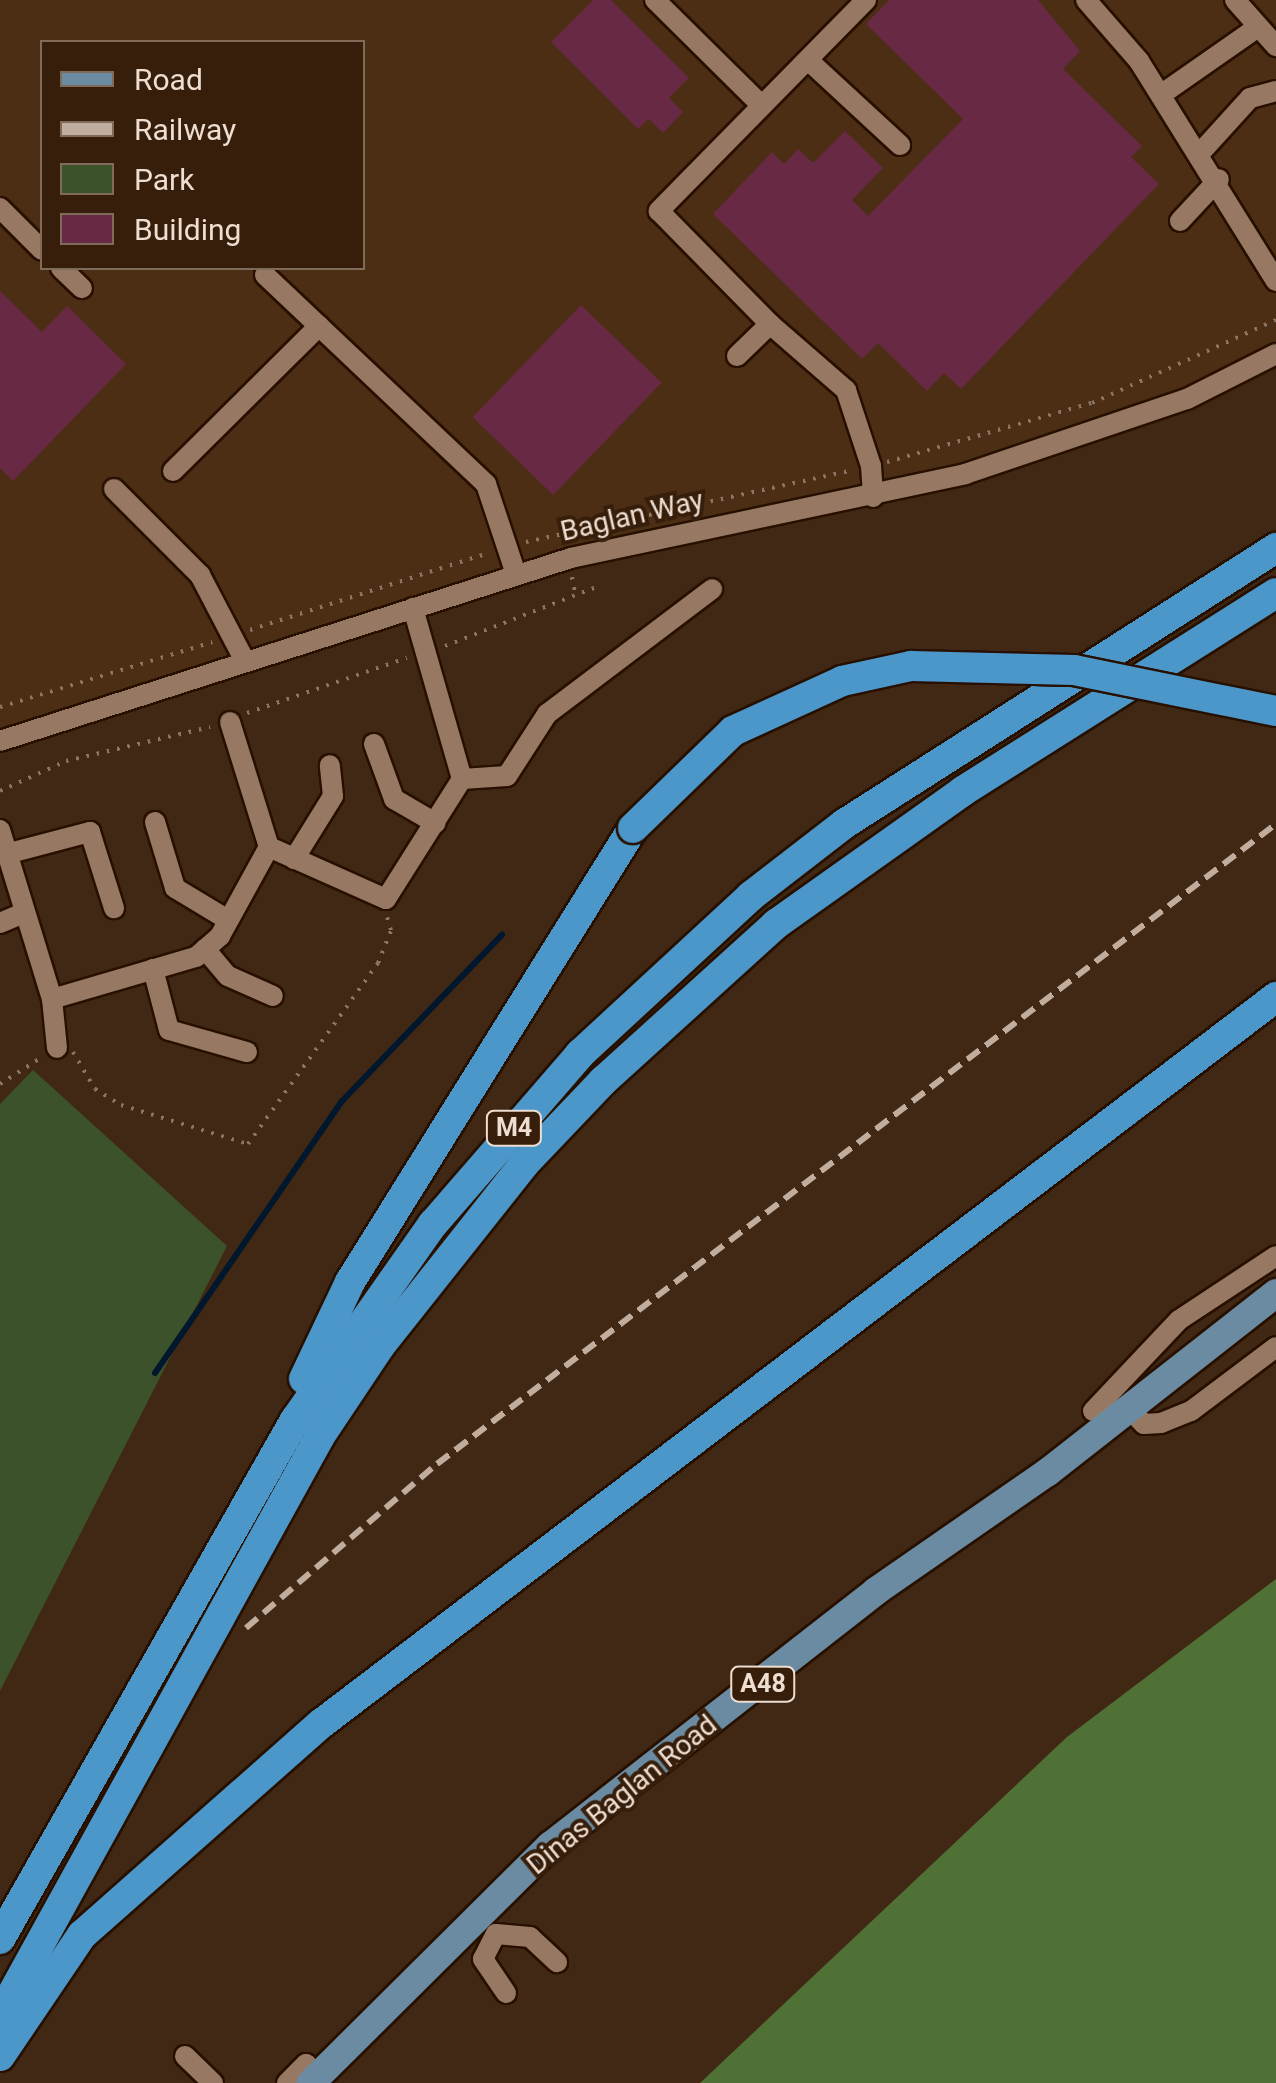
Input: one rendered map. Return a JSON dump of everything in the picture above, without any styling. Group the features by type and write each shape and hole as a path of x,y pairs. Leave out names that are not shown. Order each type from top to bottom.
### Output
{"highway":[{"name":"M4","path":"0,1939 242,1512 346,1344 433,1224 580,1054 664,972 844,824 1276,548"},
{"name":"M4","path":"0,2016 320,1436 380,1346 524,1164 602,1081 776,924 963,791 1276,593"},
{"name":"M4","path":"242,1512 350,1282 632,828 733,731 842,681 910,666 1074,670 1276,711"},
{"path":"0,2056 82,1934 322,1723 1276,997"}],"main road":[{"name":"Dinas Baglan Road","path":"315,2080 482,1931 550,1846 876,1591 1048,1472 1241,1316 1276,1293"}],"street":[{"path":"655,0 759,103"},
{"path":"866,0 809,60 759,103 659,211 770,324 846,390 871,466 873,496"},
{"path":"1086,0 1162,94 1218,179 1276,281"},
{"path":"1235,0 1276,46"},
{"path":"1162,94 1258,26"},
{"path":"809,60 900,145"},
{"path":"1200,152 1250,98 1276,91"},
{"path":"1180,220 1218,179"},
{"path":"0,208 40,248"},
{"path":"62,270 82,288"},
{"path":"265,275 486,484 516,574"},
{"path":"737,356 770,324"},
{"path":"173,471 318,326"},
{"name":"Baglan Way","path":"0,742 244,659 516,574 698,528 873,496 965,474 1186,399 1276,354"},
{"path":"114,490 200,575 244,659"},
{"path":"462,779 507,776 547,714 712,588"},
{"path":"268,847 381,902 436,823 462,779 412,608"},
{"path":"52,999 205,949 228,920 268,847 230,722"},
{"path":"374,744 394,799 436,823"},
{"path":"294,859 333,796 330,765"},
{"path":"156,822 174,888 228,920"},
{"path":"0,830 21,914 42,956 57,1048"},
{"path":"6,854 90,832 114,908"},
{"path":"0,923 21,914"},
{"path":"205,949 228,976 273,996"},
{"path":"152,969 169,1030 247,1052"},
{"path":"1093,1411 1155,1340 1276,1256"},
{"path":"1128,1407 1144,1424 1161,1423 1191,1410 1276,1348"},
{"path":"506,1993 483,1959 482,1931 523,1933 557,1962"},
{"path":"185,2056 213,2083"},
{"path":"287,2083 306,2064 315,2080"}],"path":[{"path":"0,707 580,526 950,449 1092,403 1276,320"},
{"path":"0,791 66,761 230,722 425,651 469,641 594,588"},
{"path":"0,1084 57,1048"}],"shaded area":[{"path":"0,0 1276,0 1276,354 965,474 698,527 0,742"}],"green space":[{"path":"33,1070 227,1246 0,1691 0,1104"},
{"path":"1276,1579 1276,2083 700,2083 1067,1737"}],"building":[{"path":"593,0 611,0 689,78 669,98 683,112 663,133 649,119 638,129 551,42"},
{"path":"889,0 1038,0 1080,51 1063,69 1142,146 1131,157 1159,184 961,389 944,373 927,391 878,343 862,359 713,214 772,152 784,164 798,149 813,163 845,131 883,168 852,200 868,216 963,119 866,24"},
{"path":"0,291 42,332 67,306 126,364 13,481 0,468"},
{"path":"581,305 662,383 553,495 473,417"}],"waterway":[{"path":"155,1373 342,1101 502,935"}],"railway":[{"path":"246,1628 437,1464 1276,824"}]}
